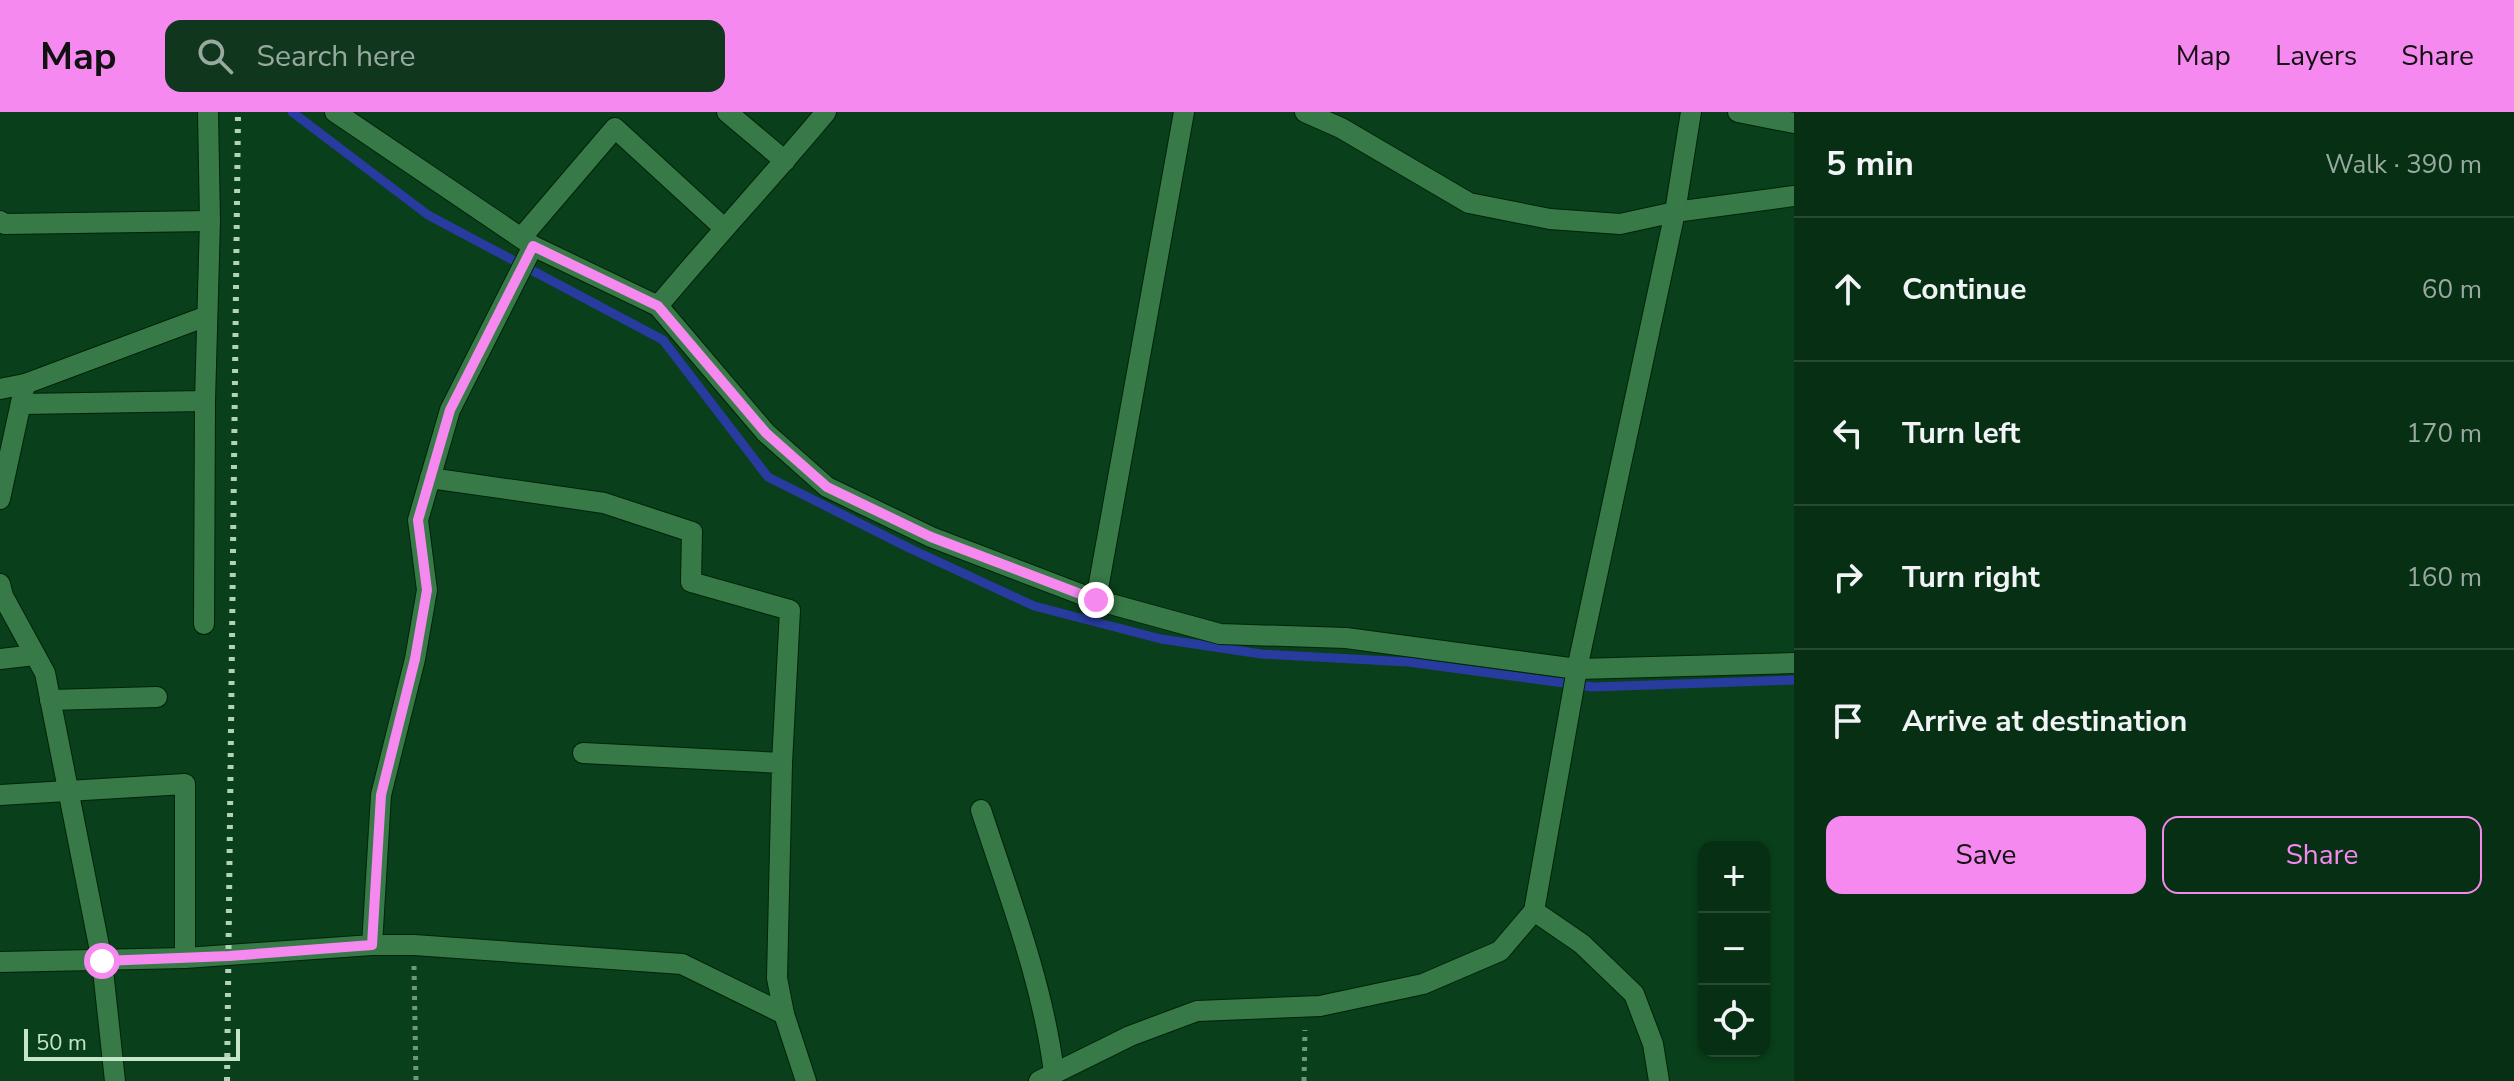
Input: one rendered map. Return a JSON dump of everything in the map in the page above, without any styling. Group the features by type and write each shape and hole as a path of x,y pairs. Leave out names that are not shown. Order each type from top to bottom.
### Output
{"street":[{"path":"204,624 210,221 208,112"},
{"path":"335,112 527,242 658,306 766,433 827,487 931,537 1096,600 1220,634 1346,638 1577,669 1794,663"},
{"path":"727,112 785,161"},
{"path":"658,306 826,112"},
{"path":"1096,600 1184,112"},
{"path":"1305,112 1341,128 1469,203 1550,219 1620,224 1675,212 1794,196"},
{"path":"1047,1077 1130,1036 1197,1011 1320,1006 1423,984 1500,951 1534,911 1577,669 1675,212 1691,112"},
{"path":"1738,112 1794,123"},
{"path":"372,945 381,795 415,659 427,590 418,520 450,410 527,242 615,128 724,228"},
{"path":"0,221 5,224 210,221"},
{"path":"24,394 207,316"},
{"path":"0,389 24,394 205,401"},
{"path":"0,499 24,394"},
{"path":"430,478 604,503 692,532 691,582 790,610 782,763 777,978 784,1014 806,1081"},
{"path":"0,584 3,596 45,673 102,961 115,1081"},
{"path":"0,659 35,655"},
{"path":"50,700 157,697"},
{"path":"583,753 782,763"},
{"path":"0,795 185,784 185,958"},
{"path":"981,810 1029,958 1050,1035 1047,1077"},
{"path":"1534,911 1582,944 1634,994 1653,1044 1659,1081"},
{"path":"0,962 185,958 414,945 682,964 784,1014"}],"path":[{"path":"414,945 416,1081"},
{"path":"1304,1081 1305,1005"}],"waterway":[{"path":"292,112 428,215 663,340 768,477 1034,606 1161,639 1261,654 1408,662 1593,687 1794,680"}],"railway":[{"path":"227,1081 238,112"}],"route":[{"path":"102,961 229,956 372,945 381,795 415,659 427,590 418,520 450,410 533,246 658,306 766,433 827,487 931,537 1096,600"}]}
